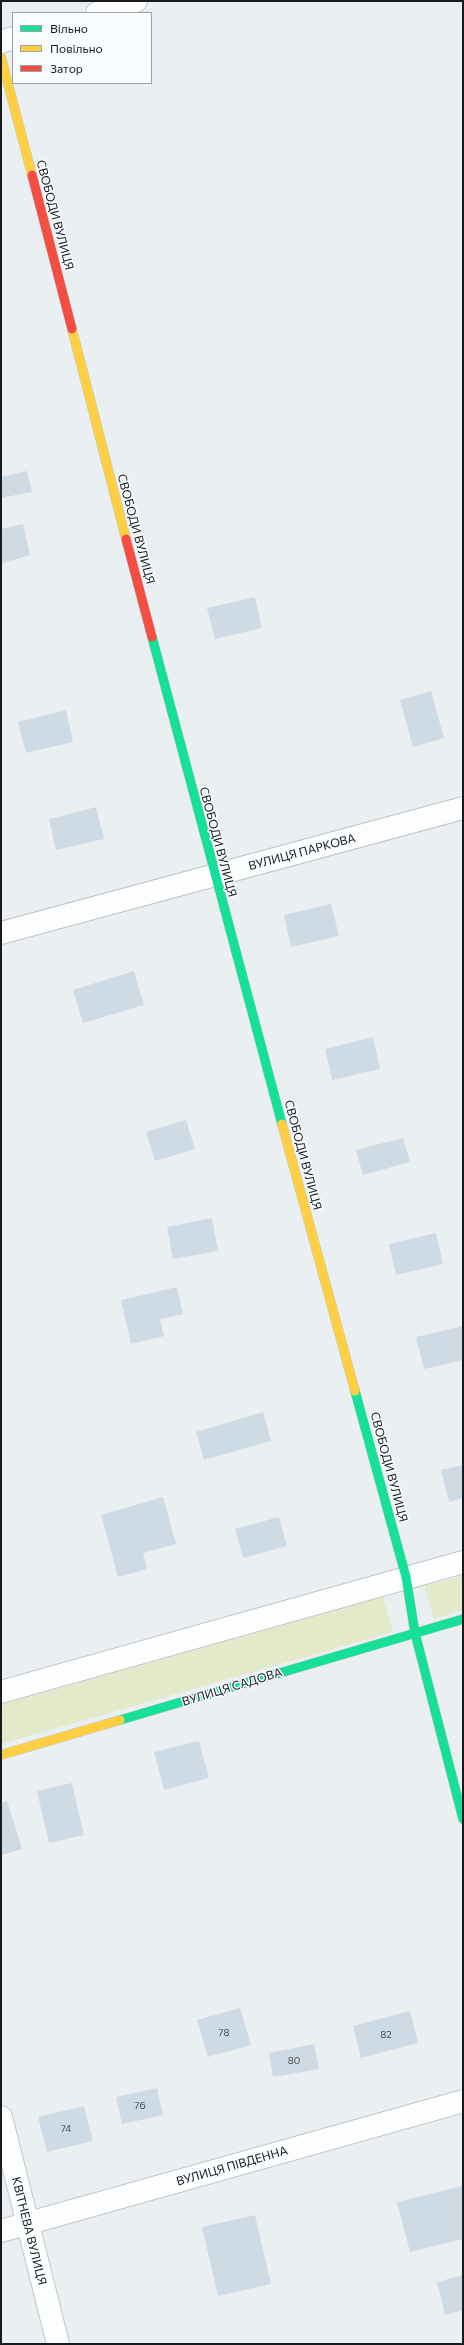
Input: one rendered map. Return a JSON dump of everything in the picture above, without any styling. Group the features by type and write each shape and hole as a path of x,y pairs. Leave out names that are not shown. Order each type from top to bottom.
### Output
{"street":[{"path":"100,12 136,1"},
{"path":"1,42 12,38"},
{"name":"СВОБОДИ ВУЛИЦЯ","path":"1,57 214,875 406,1577 415,1633 463,1819"},
{"name":"ВУЛИЦЯ ПАРКОВА","path":"1,932 463,808"},
{"path":"1,1692 463,1562"},
{"name":"ВУЛИЦЯ САДОВА","path":"1,1755 463,1619"},
{"name":"ВУЛИЦЯ ПІВДЕННА","path":"1,2231 463,2101"},
{"name":"КВІТНЕВА ВУЛИЦЯ","path":"1,2118 58,2344"}],"green space":[{"path":"463,1576 463,1610 434,1619 424,1586"},
{"path":"383,1597 393,1632 1,1744 1,1705"}],"building":[{"path":"27,471 32,492 1,498 1,477"},
{"path":"23,524 30,555 1,564 1,529"},
{"path":"255,597 262,628 215,639 207,608"},
{"path":"431,691 444,738 413,747 400,700"},
{"path":"66,710 73,742 26,753 18,722"},
{"path":"96,807 104,839 56,850 49,819"},
{"path":"331,904 339,936 291,947 284,915"},
{"path":"134,971 144,1005 83,1023 73,990"},
{"path":"373,1037 380,1069 332,1080 325,1049"},
{"path":"186,1120 195,1149 155,1161 146,1132"},
{"path":"403,1138 410,1162 363,1175 356,1150"},
{"path":"212,1218 218,1251 173,1259 167,1227"},
{"path":"436,1233 443,1264 396,1275 389,1244"},
{"path":"177,1287 183,1314 160,1319 164,1336 131,1344 121,1300"},
{"path":"463,1326 463,1360 424,1369 416,1337"},
{"path":"263,1412 271,1441 204,1460 196,1432"},
{"path":"463,1465 463,1498 449,1502 441,1470"},
{"path":"163,1497 176,1544 143,1553 147,1569 118,1577 101,1515"},
{"path":"279,1517 287,1546 243,1558 235,1529"},
{"path":"199,1741 209,1778 164,1790 154,1752"},
{"path":"72,1783 84,1835 49,1843 37,1791"},
{"path":"7,1801 22,1849 1,1855 1,1803"},
{"path":"240,2008 251,2045 208,2057 197,2020"},
{"path":"410,2011 418,2043 361,2058 353,2026"},
{"path":"314,2044 319,2069 273,2077 269,2053"},
{"path":"157,2088 163,2115 122,2124 116,2097"},
{"path":"84,2106 93,2141 47,2152 38,2117"},
{"path":"462,2186 463,2239 410,2252 397,2202"},
{"path":"255,2215 271,2284 218,2296 202,2227"},
{"path":"463,2275 463,2310 445,2315 437,2282"}],"traffic: fast":[{"path":"152,637 282,1124"},
{"path":"355,1391 406,1577 415,1633 463,1819"},
{"path":"120,1720 463,1619"}],"traffic: slow":[{"path":"1,57 32,175"},
{"path":"72,329 126,539"},
{"path":"282,1124 355,1391"},
{"path":"1,1755 120,1720"}],"traffic: jam":[{"path":"32,175 72,329"},
{"path":"126,539 152,637"}]}
